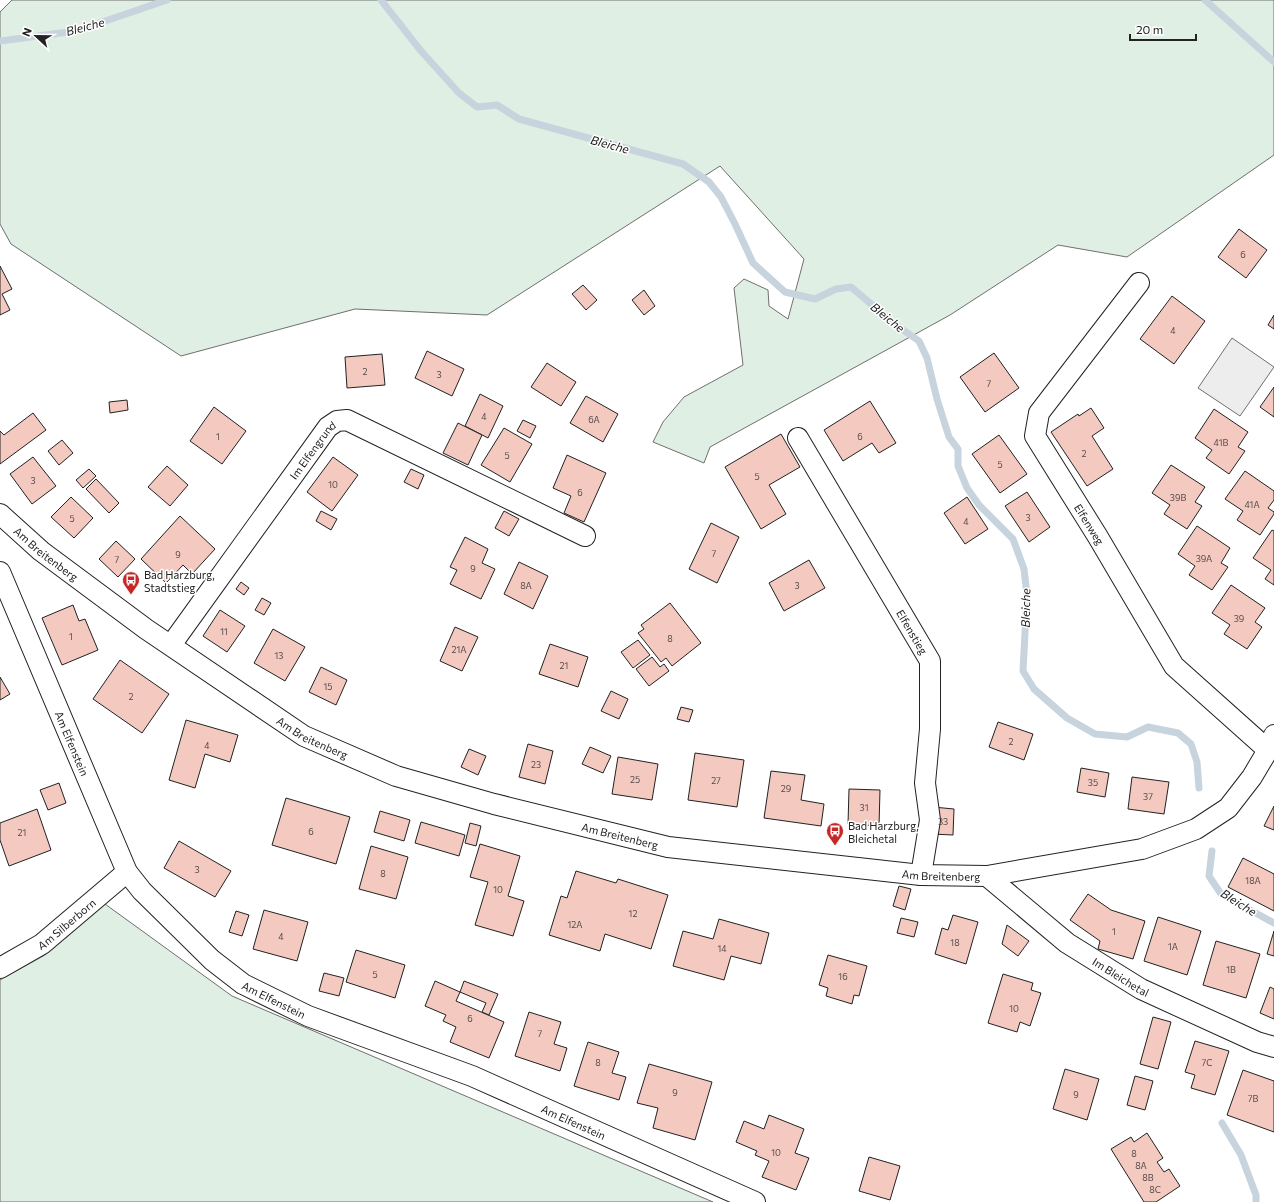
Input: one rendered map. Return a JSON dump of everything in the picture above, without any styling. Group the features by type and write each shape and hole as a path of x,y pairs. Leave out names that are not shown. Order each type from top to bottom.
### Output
{"street":[{"name":"Elfenweg","path":"1139,283 1039,413 1035,436 1098,537 1174,666 1271,742"},
{"name":"Im Elfengrund","path":"171,645 328,427 337,421 347,420 585,536"},
{"name":"Elfenstieg","path":"798,438 930,661 930,729 925,783 930,820 921,875"},
{"name":"Am Breitenberg","path":"0,514 40,551 171,645 304,736 396,776 494,804 668,847 921,875 987,876 1142,849 1196,829 1228,808 1252,777 1271,742"},
{"name":"Am Elfenstein","path":"0,572 127,872 142,890 212,960 243,984 308,1016 472,1076 755,1202"},
{"name":"Am Silberborn","path":"0,968 42,944 127,872"},
{"name":"Im Bleichetal","path":"987,876 1067,943 1140,989 1257,1042 1274,1047"}],"green space":[{"path":"12,0 1274,0 1274,155 1127,257 1058,245 950,315 710,447 704,463 653,442 663,422 684,397 743,365 734,288 744,279 768,290 769,306 788,319 804,259 720,166 487,315 355,309 181,356 11,244 0,224 0,12"},
{"path":"105,904 232,996 713,1202 0,1202 0,980 45,955"}],"shaded area":[{"path":"1232,338 1274,367 1240,416 1198,388"}],"building":[{"path":"1239,229 1267,250 1246,278 1218,257"},
{"path":"0,266 12,289 2,294 10,310 0,315"},
{"path":"583,285 597,300 586,310 572,294"},
{"path":"644,290 655,306 644,315 632,300"},
{"path":"1172,296 1205,321 1174,364 1140,339"},
{"path":"1274,315 1274,329 1268,325"},
{"path":"427,351 464,369 452,396 415,378"},
{"path":"994,353 1019,388 985,412 960,377"},
{"path":"382,354 385,385 347,388 345,357"},
{"path":"547,363 576,382 561,406 531,387"},
{"path":"1274,387 1274,417 1260,407"},
{"path":"480,394 503,406 488,438 465,426"},
{"path":"586,396 618,414 603,442 570,423"},
{"path":"127,400 128,410 110,413 109,402"},
{"path":"870,401 896,443 879,453 872,443 843,461 824,430"},
{"path":"214,407 246,431 222,464 190,441"},
{"path":"1091,408 1104,428 1092,436 1113,469 1087,486 1051,432 1078,414 1079,416"},
{"path":"1214,409 1248,432 1238,447 1245,451 1229,474 1206,458 1212,450 1195,438"},
{"path":"33,413 46,430 0,464 0,431 4,435"},
{"path":"523,420 536,426 530,438 517,431"},
{"path":"458,423 482,435 468,465 443,453"},
{"path":"504,428 532,444 510,482 481,465"},
{"path":"781,434 800,467 769,485 786,514 761,529 725,467"},
{"path":"999,435 1027,474 1000,493 972,454"},
{"path":"62,440 73,453 59,465 48,451"},
{"path":"567,455 606,473 584,522 564,513 571,496 553,488"},
{"path":"33,457 56,486 32,504 10,474"},
{"path":"333,457 358,475 332,511 307,492"},
{"path":"1171,465 1205,487 1195,502 1202,506 1187,529 1164,514 1170,505 1152,493"},
{"path":"167,466 188,485 170,506 148,487"},
{"path":"89,469 96,476 83,488 76,480"},
{"path":"411,469 424,475 418,489 404,482"},
{"path":"1245,471 1274,491 1274,500 1268,508 1274,512 1274,514 1260,535 1237,520 1243,511 1225,499"},
{"path":"96,479 119,503 109,513 86,489"},
{"path":"1027,492 1050,527 1029,542 1005,506"},
{"path":"71,497 93,518 74,538 51,517"},
{"path":"967,497 988,529 965,544 944,513"},
{"path":"321,511 337,519 331,530 316,521"},
{"path":"504,511 519,519 509,536 495,528"},
{"path":"180,516 215,549 192,574 183,565 166,583 141,559"},
{"path":"711,523 739,537 717,583 689,569"},
{"path":"1197,526 1230,548 1221,563 1228,567 1212,590 1189,575 1195,566 1178,554"},
{"path":"1272,530 1274,531 1274,585 1265,579 1271,570 1253,558"},
{"path":"465,537 488,549 482,563 495,569 481,599 450,584 457,570 450,567"},
{"path":"116,541 135,559 118,577 99,559"},
{"path":"809,560 825,588 784,611 769,583"},
{"path":"519,562 548,576 533,609 504,594"},
{"path":"241,582 249,588 244,595 236,589"},
{"path":"1231,585 1265,608 1255,622 1262,627 1247,649 1224,634 1230,625 1212,613"},
{"path":"262,598 271,603 264,615 255,610"},
{"path":"670,603 701,643 672,666 666,658 661,662 638,633 644,629 641,625"},
{"path":"73,605 79,621 85,619 98,650 62,665 42,618"},
{"path":"220,610 245,626 227,652 203,636"},
{"path":"455,627 478,637 462,671 440,661"},
{"path":"273,629 305,647 285,681 254,663"},
{"path":"638,640 650,655 633,668 621,652"},
{"path":"550,644 588,657 578,687 539,674"},
{"path":"652,657 660,667 664,664 669,671 649,686 636,669"},
{"path":"120,660 169,694 142,733 93,699"},
{"path":"321,667 347,680 336,705 309,692"},
{"path":"0,677 10,694 0,700"},
{"path":"611,691 628,699 619,719 601,711"},
{"path":"681,707 693,710 689,722 677,719"},
{"path":"186,720 238,735 230,762 205,754 195,788 169,780"},
{"path":"998,722 1033,734 1024,760 989,747"},
{"path":"528,744 553,751 545,784 519,777"},
{"path":"590,747 611,756 603,773 582,764"},
{"path":"469,749 486,756 478,775 461,767"},
{"path":"695,753 744,760 737,807 688,800"},
{"path":"618,757 658,764 652,800 612,794"},
{"path":"1081,768 1109,773 1105,797 1077,792"},
{"path":"771,771 805,775 801,800 824,804 821,826 764,818"},
{"path":"1132,777 1169,782 1164,814 1128,809"},
{"path":"59,783 66,803 48,810 40,790"},
{"path":"849,789 880,790 879,826 848,824"},
{"path":"286,798 350,817 336,864 272,845"},
{"path":"1274,806 1274,830 1264,826"},
{"path":"933,807 954,809 953,835 932,834"},
{"path":"37,809 51,850 9,866 0,840 0,823"},
{"path":"380,811 410,820 404,841 374,832"},
{"path":"421,822 465,835 459,856 415,843"},
{"path":"470,823 481,826 476,846 465,843"},
{"path":"179,841 231,871 215,897 164,868"},
{"path":"480,844 520,856 508,896 524,901 513,936 475,925 488,882 470,877"},
{"path":"371,846 408,857 396,899 359,889"},
{"path":"1243,858 1274,874 1274,911 1228,887"},
{"path":"576,871 616,883 618,879 668,895 651,949 605,934 600,951 549,935 561,896 567,898"},
{"path":"899,886 911,889 905,910 893,906"},
{"path":"1088,894 1111,910 1145,921 1133,959 1098,949 1100,941 1070,920"},
{"path":"264,910 308,922 297,961 253,949"},
{"path":"236,911 249,915 242,936 229,932"},
{"path":"953,915 978,922 966,964 935,954 942,928 948,930"},
{"path":"1158,917 1201,931 1187,975 1144,961"},
{"path":"901,918 918,922 914,937 897,933"},
{"path":"719,919 769,933 761,964 731,956 724,980 673,966 683,931 713,939"},
{"path":"1007,925 1029,941 1018,956 1002,944"},
{"path":"1274,931 1274,956 1267,954"},
{"path":"1216,941 1260,954 1246,998 1203,985"},
{"path":"356,950 405,965 395,998 346,982"},
{"path":"828,955 867,966 859,996 854,995 852,1004 826,996 828,988 819,985"},
{"path":"324,973 344,978 339,996 319,991"},
{"path":"1003,974 1033,983 1031,990 1041,993 1030,1026 1020,1022 1017,1032 988,1023"},
{"path":"435,981 460,992 456,1001 504,1022 489,1058 450,1042 456,1027 443,1021 446,1015 425,1006"},
{"path":"464,981 498,994 489,1015 482,1012 486,1003 460,992"},
{"path":"1270,987 1274,989 1274,1019 1260,1013"},
{"path":"529,1012 561,1022 554,1044 567,1048 560,1071 515,1056"},
{"path":"1153,1017 1171,1022 1158,1069 1140,1064"},
{"path":"1195,1041 1229,1051 1215,1095 1191,1088 1195,1075 1185,1072"},
{"path":"588,1042 619,1052 612,1073 626,1077 619,1100 574,1086"},
{"path":"649,1064 712,1082 695,1140 653,1128 658,1108 637,1103"},
{"path":"1065,1069 1099,1079 1087,1120 1053,1109"},
{"path":"1243,1070 1274,1081 1274,1132 1227,1115"},
{"path":"1135,1076 1153,1081 1145,1110 1127,1105"},
{"path":"769,1115 804,1129 795,1153 809,1158 796,1190 762,1177 769,1161 755,1155 757,1151 736,1142 744,1121 764,1129"},
{"path":"1147,1133 1163,1158 1157,1162 1164,1172 1169,1169 1180,1186 1156,1202 1144,1202 1111,1149 1131,1137 1134,1142"},
{"path":"869,1157 900,1166 890,1200 859,1191"}],"waterway":[{"name":"Bleiche","path":"0,41 76,31 167,0"},
{"name":"Bleiche","path":"381,0 421,51 459,93 477,107 497,105 519,119 683,164 709,182 721,197 753,263 785,292 815,299 836,289 851,287 896,325 919,341 927,358 937,399 949,437 958,449 958,466 967,488 979,505 1013,539 1024,569 1027,595 1023,671 1034,689 1067,718 1095,734 1127,737 1148,727 1178,733 1191,744 1197,762 1199,788"},
{"path":"1205,0 1274,62"},
{"name":"Bleiche","path":"1212,851 1209,876 1221,894 1274,923"},
{"path":"1222,1123 1241,1155 1256,1195 1256,1202"}],"place":[{"name":"Bad Harzburg, Stadtstieg","path":"131,595"},
{"name":"Bad Harzburg, Bleichetal","path":"835,846"}]}
